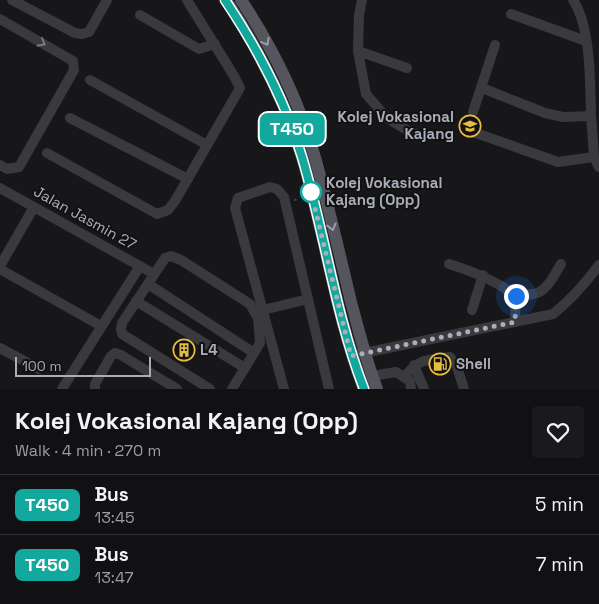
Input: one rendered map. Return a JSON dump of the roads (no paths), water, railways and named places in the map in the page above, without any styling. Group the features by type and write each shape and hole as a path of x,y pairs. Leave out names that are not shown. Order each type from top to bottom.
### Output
{"main road":[{"path":"226,0 273,79 289,118 302,158 351,356 364,389"},
{"path":"241,0 284,74 314,153 364,353 377,389"}],"street":[{"path":"12,0 75,33 82,34 89,32 107,0"},
{"path":"47,153 157,214 168,210 240,88 187,0"},
{"path":"362,0 359,15 358,51 366,94 387,118 405,129 424,137"},
{"path":"573,0 579,9 586,41 590,77 594,157 599,167"},
{"path":"511,14 586,41"},
{"path":"140,15 199,49 215,44"},
{"path":"0,19 72,61 74,70 19,167 7,168 0,165"},
{"path":"473,112 495,45"},
{"path":"358,51 407,68"},
{"path":"90,80 207,145"},
{"path":"482,88 545,113 563,117 591,116"},
{"path":"70,118 188,179"},
{"path":"473,132 558,162 594,157"},
{"path":"284,389 235,208 238,198 270,187 277,189 284,197 330,389"},
{"name":"Jalan Jasmin 27","path":"0,188 154,274"},
{"path":"34,207 0,268 101,326"},
{"path":"210,389 122,334 122,323 165,258 171,256 181,260 250,304 258,318 260,344 232,389"},
{"path":"449,264 483,275 516,296"},
{"path":"516,296 544,290 561,264"},
{"path":"351,356 553,314 570,301 599,265"},
{"path":"62,389 140,266"},
{"path":"472,310 483,275"},
{"path":"148,284 254,353"},
{"path":"515,322 516,296"},
{"path":"263,310 308,299"},
{"path":"136,301 245,368"},
{"path":"0,348 39,370"},
{"path":"94,389 111,356 115,353 176,389"},
{"path":"404,378 414,365 426,360 450,357 456,364 464,389"},
{"path":"414,365 424,389"},
{"path":"372,376 396,372 410,381 411,389"}],"place":[{"name":"Kolej Vokasional Kajang","path":"470,126"},
{"name":"Kolej Vokasional Kajang (Opp)","path":"311,192"},
{"name":"L4","path":"184,350"},
{"name":"Shell","path":"440,364"}]}
